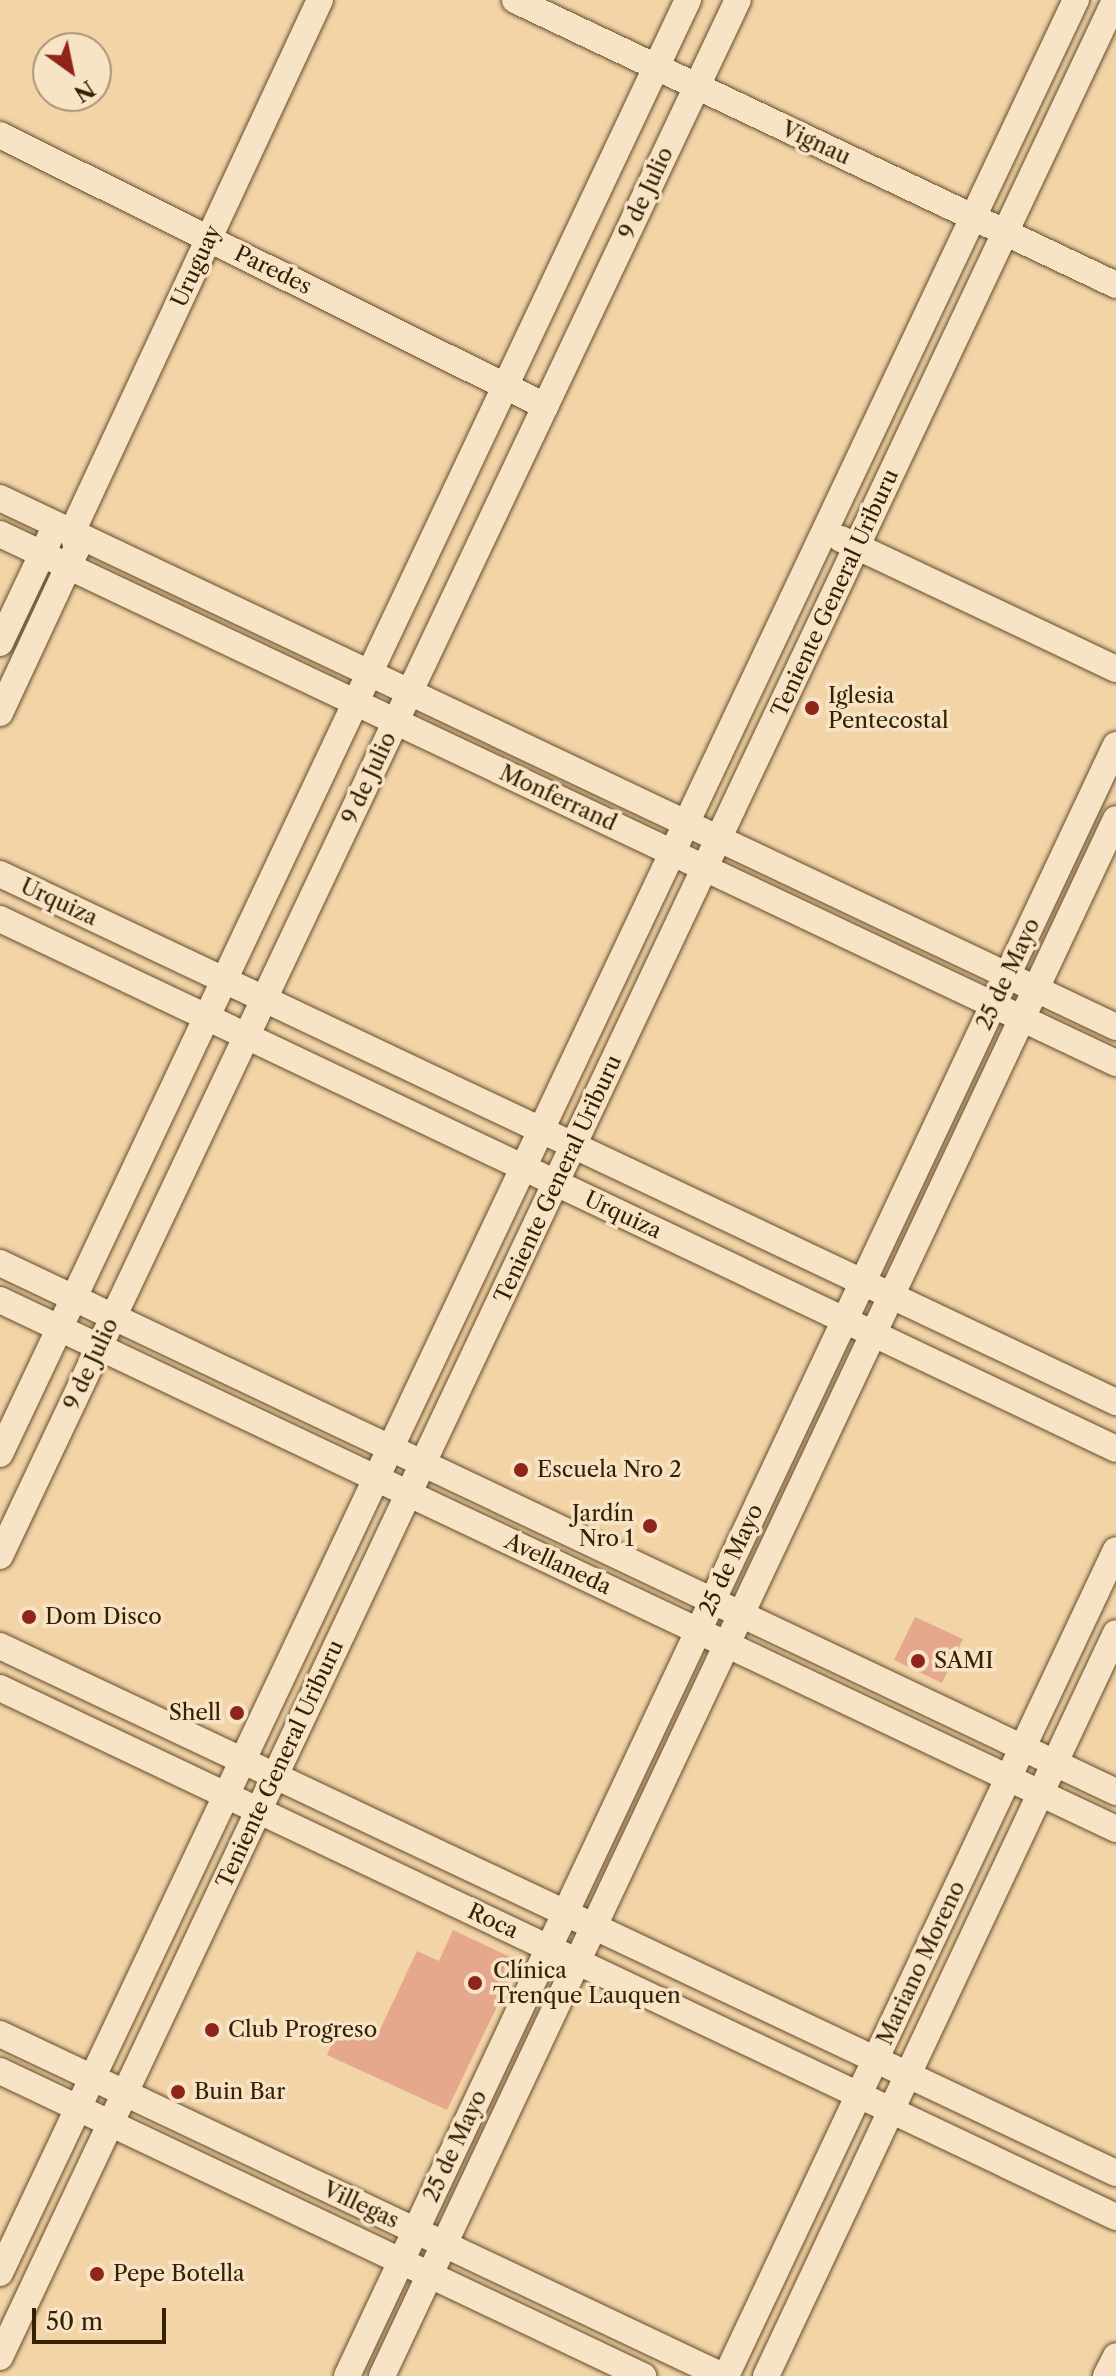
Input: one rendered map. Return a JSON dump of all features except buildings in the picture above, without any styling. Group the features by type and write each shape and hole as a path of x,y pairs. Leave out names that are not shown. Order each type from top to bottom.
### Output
{"street":[{"name":"Uruguay","path":"0,713 77,548 72,532 320,0"},
{"name":"Vignau","path":"515,0 1116,285"},
{"name":"9 de Julio","path":"0,1454 688,0"},
{"name":"9 de Julio","path":"0,1556 738,0"},
{"name":"Teniente General Uriburu","path":"0,2273 1076,0"},
{"name":"Teniente General Uriburu","path":"0,2357 1115,0"},
{"name":"Paredes","path":"0,135 545,406"},
{"name":"Monferrand","path":"0,498 1116,1027"},
{"path":"0,643 51,535 72,532"},
{"path":"825,532 1116,669"},
{"name":"Monferrand","path":"0,534 1116,1063"},
{"name":"25 de Mayo","path":"347,2376 1116,745"},
{"name":"25 de Mayo","path":"382,2376 1116,819"},
{"name":"Urquiza","path":"0,874 1116,1402"},
{"name":"Urquiza","path":"0,919 1116,1449"},
{"name":"Avellaneda","path":"0,1263 1116,1792"},
{"name":"Avellaneda","path":"0,1300 1116,1829"},
{"name":"Mariano Moreno","path":"724,2376 1116,1550"},
{"name":"Mariano Moreno","path":"766,2376 1116,1633"},
{"name":"Roca","path":"0,1646 1116,2173"},
{"name":"Roca","path":"0,1688 1116,2217"},
{"name":"Villegas","path":"0,2034 724,2376"},
{"name":"Villegas","path":"0,2071 643,2376"},
{"path":"1106,2376 1116,2356"}],"place":[{"name":"Iglesia Pentecostal","path":"812,708"},
{"name":"Escuela Nro 2","path":"521,1470"},
{"name":"Jardín Nro 1","path":"650,1526"},
{"name":"Dom Disco","path":"29,1617"},
{"name":"SAMI","path":"918,1661"},
{"name":"Shell","path":"237,1713"},
{"name":"Clínica Trenque Lauquen","path":"475,1983"},
{"name":"Club Progreso","path":"212,2030"},
{"name":"Buin Bar","path":"178,2092"},
{"name":"Pepe Botella","path":"97,2274"}]}
